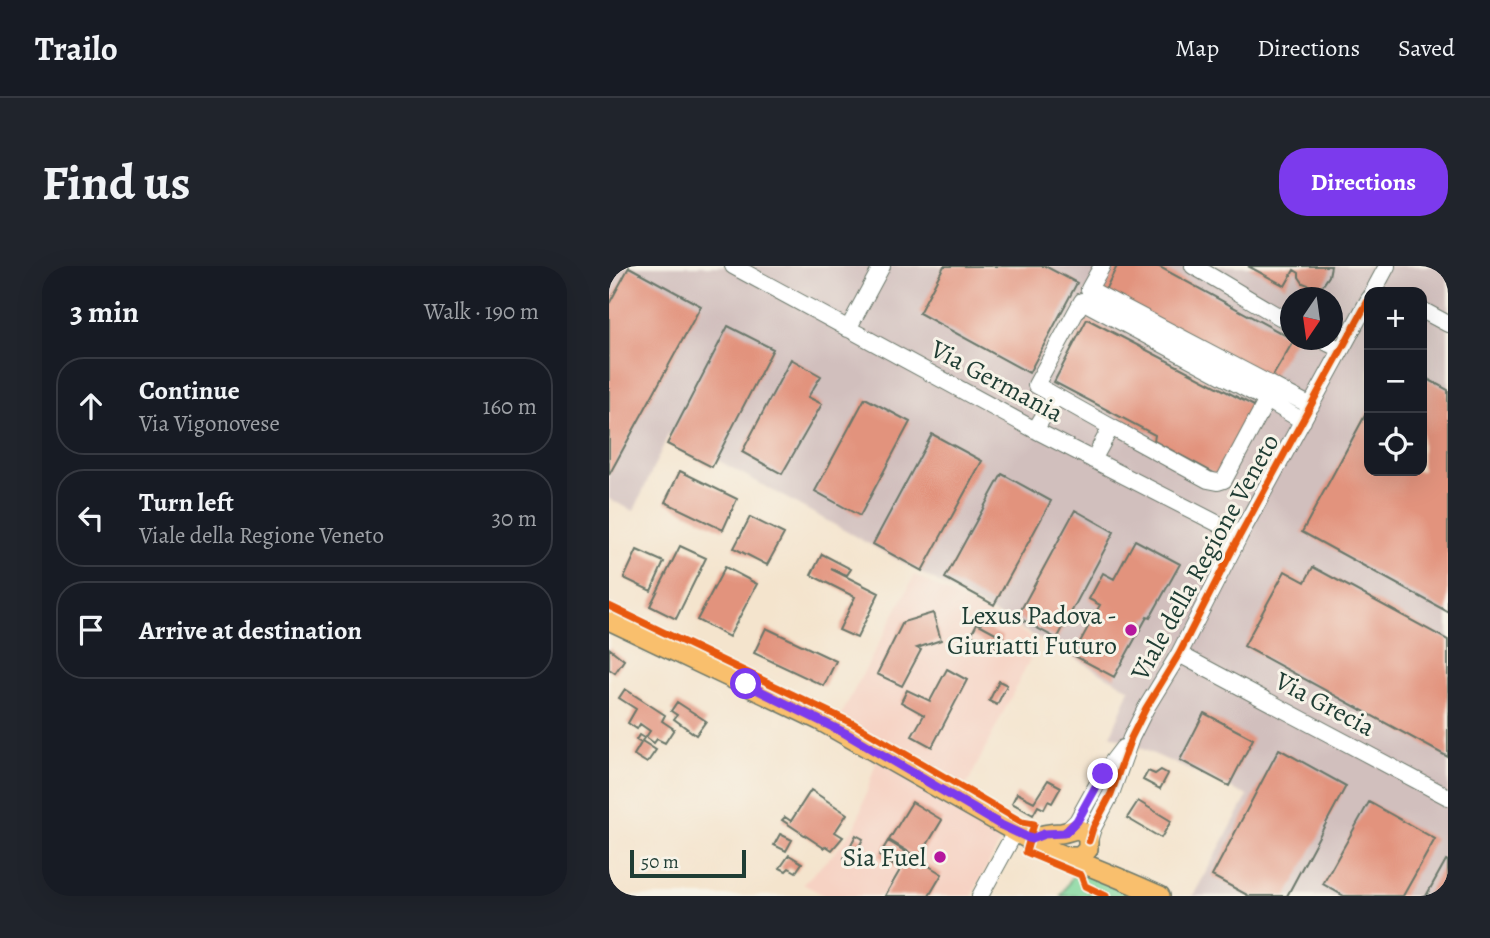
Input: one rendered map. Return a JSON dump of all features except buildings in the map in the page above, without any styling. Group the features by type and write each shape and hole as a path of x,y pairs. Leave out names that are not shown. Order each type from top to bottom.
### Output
{"main road":[{"path":"609,620 819,720 1042,847 1098,871 1111,873 1160,896"},
{"path":"1023,836 1079,829 1084,831 1089,845 1111,873"},
{"path":"1066,831 1060,843 1068,856"},
{"path":"1068,856 1080,857 1089,845"}],"street":[{"name":"Via Germania","path":"733,266 1093,460 1240,535"},
{"path":"848,329 882,266"},
{"path":"1102,266 1089,289 1307,413"},
{"path":"1193,266 1280,317"},
{"name":"Viale della Regione Veneto","path":"1379,287 1387,266"},
{"path":"1267,400 1224,480 1218,482 1208,480 1036,385 1082,301 1267,400 1307,413"},
{"path":"1427,313 1448,324"},
{"name":"Viale della Regione Veneto","path":"1343,348 1364,314"},
{"name":"Viale della Regione Veneto","path":"1089,845 1093,828 1111,794 1131,738 1146,708 1179,654 1240,535 1342,350"},
{"path":"1035,429 1056,396"},
{"path":"1093,460 1111,427"},
{"name":"Via Grecia","path":"1179,654 1448,797"},
{"name":"Viale della Regione Veneto","path":"1066,831 1077,821 1103,774 1131,738"},
{"path":"980,896 1023,836"}],"shaded area":[{"path":"609,266 1448,266 1448,896 1193,896 1248,796 1111,735 1130,689 669,433 634,511 609,499"},
{"path":"915,575 1039,641 963,793 1011,821 972,896 825,896 803,884 856,826 876,762 830,736"}],"green space":[{"path":"1079,865 1140,896 1061,896"}],"cycle path":[{"path":"1089,841 1146,708 1179,654 1240,535 1364,308"},
{"path":"609,606 854,724 1022,822 1034,824 1026,852 1081,875 1085,886 1106,896"}],"place":[{"name":"Lexus Padova - Giuriatti Futuro","path":"1131,630"},
{"name":"Sia Fuel","path":"940,857"}],"route":[{"path":"746,684 845,733 1001,825 1031,839 1068,830 1077,821 1103,774"}]}
